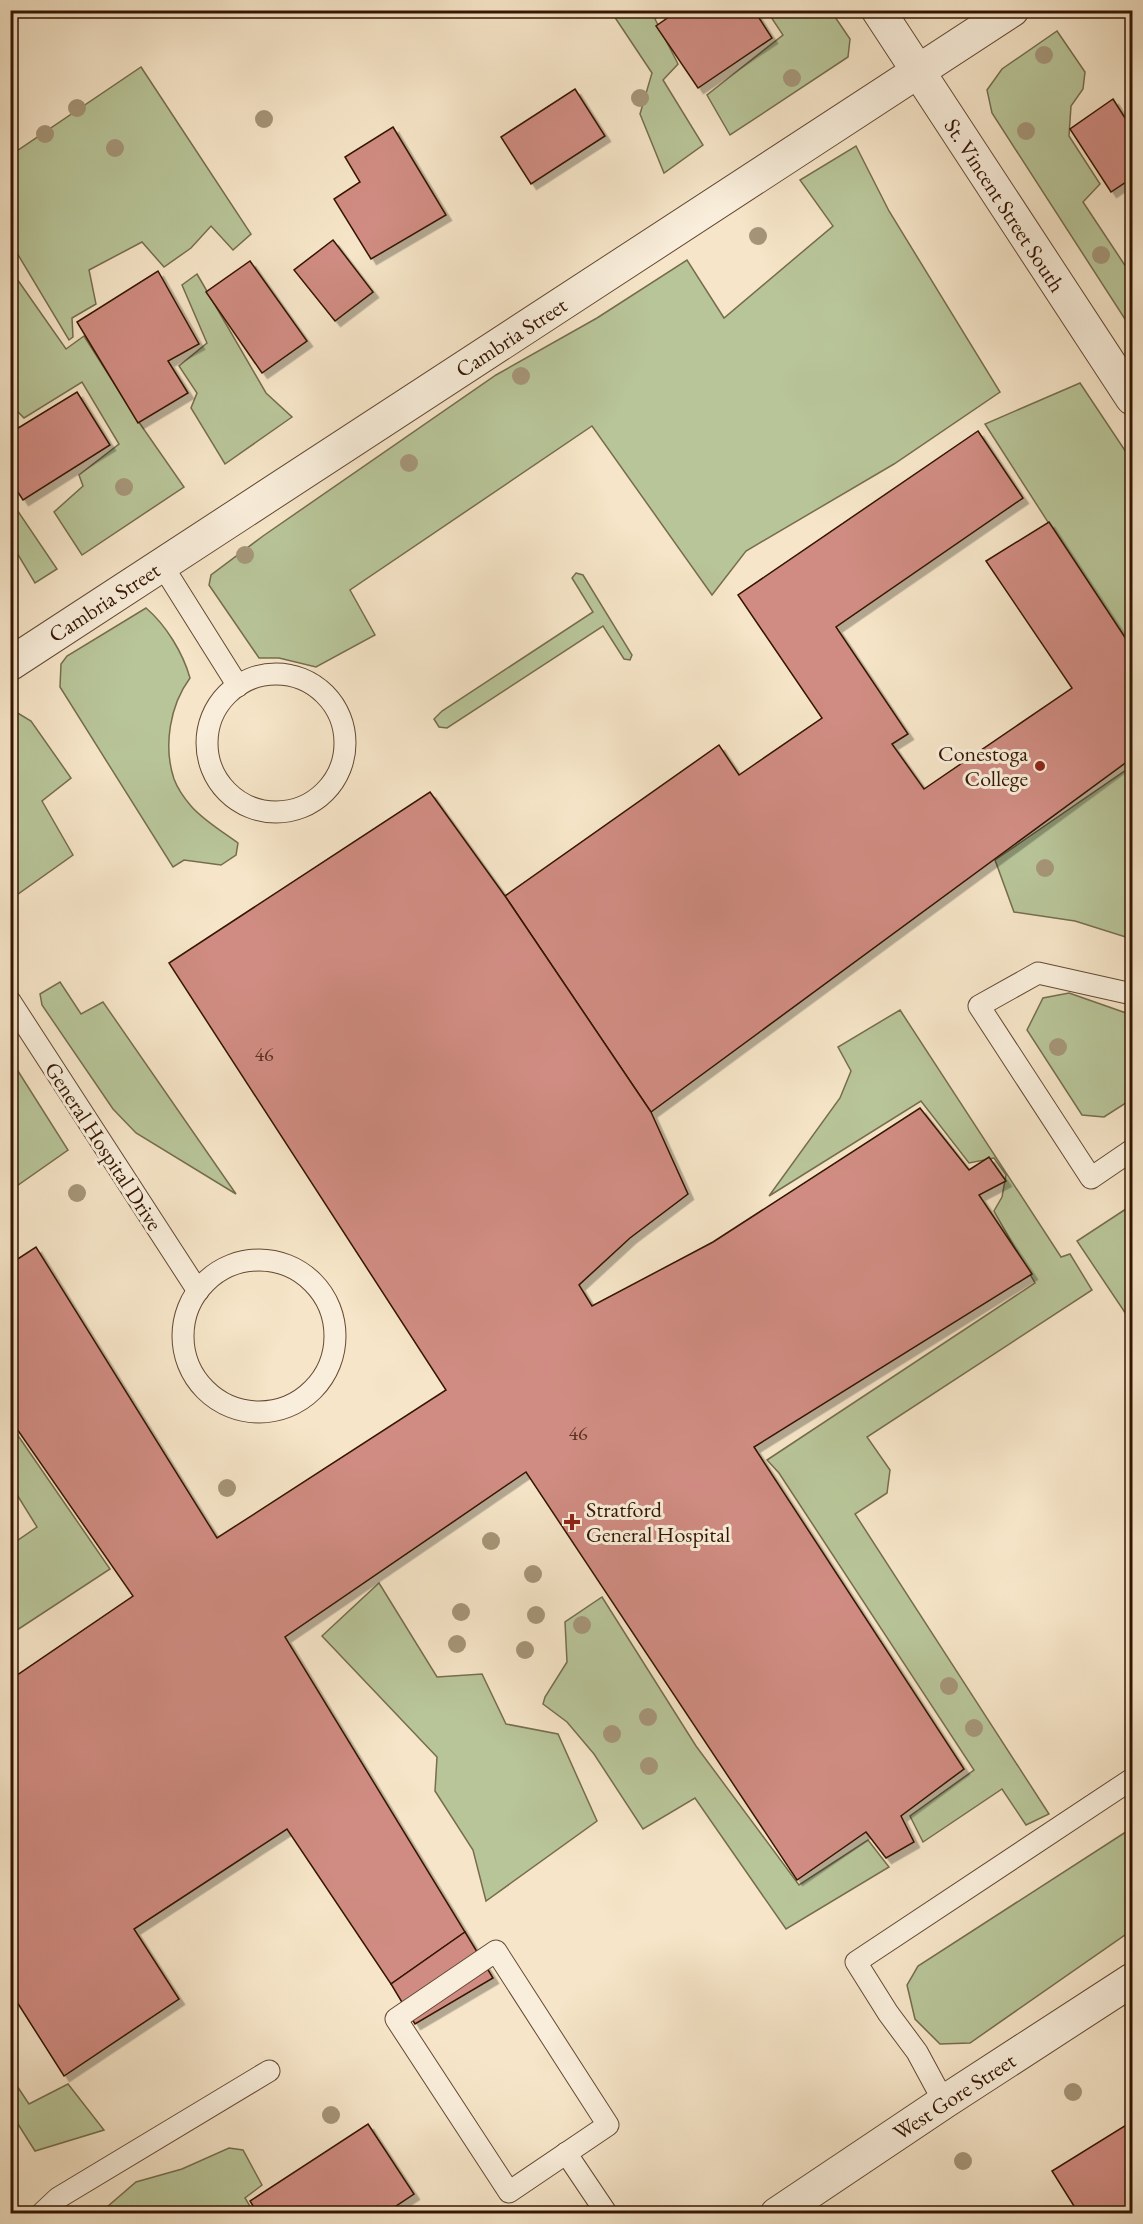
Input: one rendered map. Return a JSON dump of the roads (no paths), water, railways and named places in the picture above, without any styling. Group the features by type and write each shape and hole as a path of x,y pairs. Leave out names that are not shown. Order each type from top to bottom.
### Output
{"street":[{"name":"St. Vincent Street South","path":"878,10 1132,398"},
{"name":"Cambria Street","path":"10,664 1012,10"},
{"name":"West Gore Street","path":"777,2214 1132,1980"}],"lane":[{"path":"162,565 238,686"},
{"path":"273,673 297,676 327,695 340,715 346,738 339,773 324,793 310,804 286,812 251,809 231,796 214,776 207,753 206,732 215,708 230,690 238,686 252,677 273,673"},
{"path":"1132,993 1038,973 979,1005 1091,1178 1132,1150"},
{"name":"General Hospital Drive","path":"10,1001 198,1291"},
{"path":"259,1260 285,1265 316,1285 330,1307 335,1333 327,1370 312,1392 296,1404 270,1412 233,1409 210,1396 193,1375 184,1349 184,1326 198,1291 210,1278 233,1264 259,1260"},
{"path":"944,2102 916,2052 856,1962 1132,1779"},
{"path":"496,1951 608,2125 566,2153 509,2192 396,2019 496,1951"},
{"path":"41,2214 58,2198 269,2071"},
{"path":"566,2153 607,2214"}],"place":[{"name":"Conestoga College","path":"1040,766"},
{"name":"Stratford General Hospital","path":"572,1522"}]}
